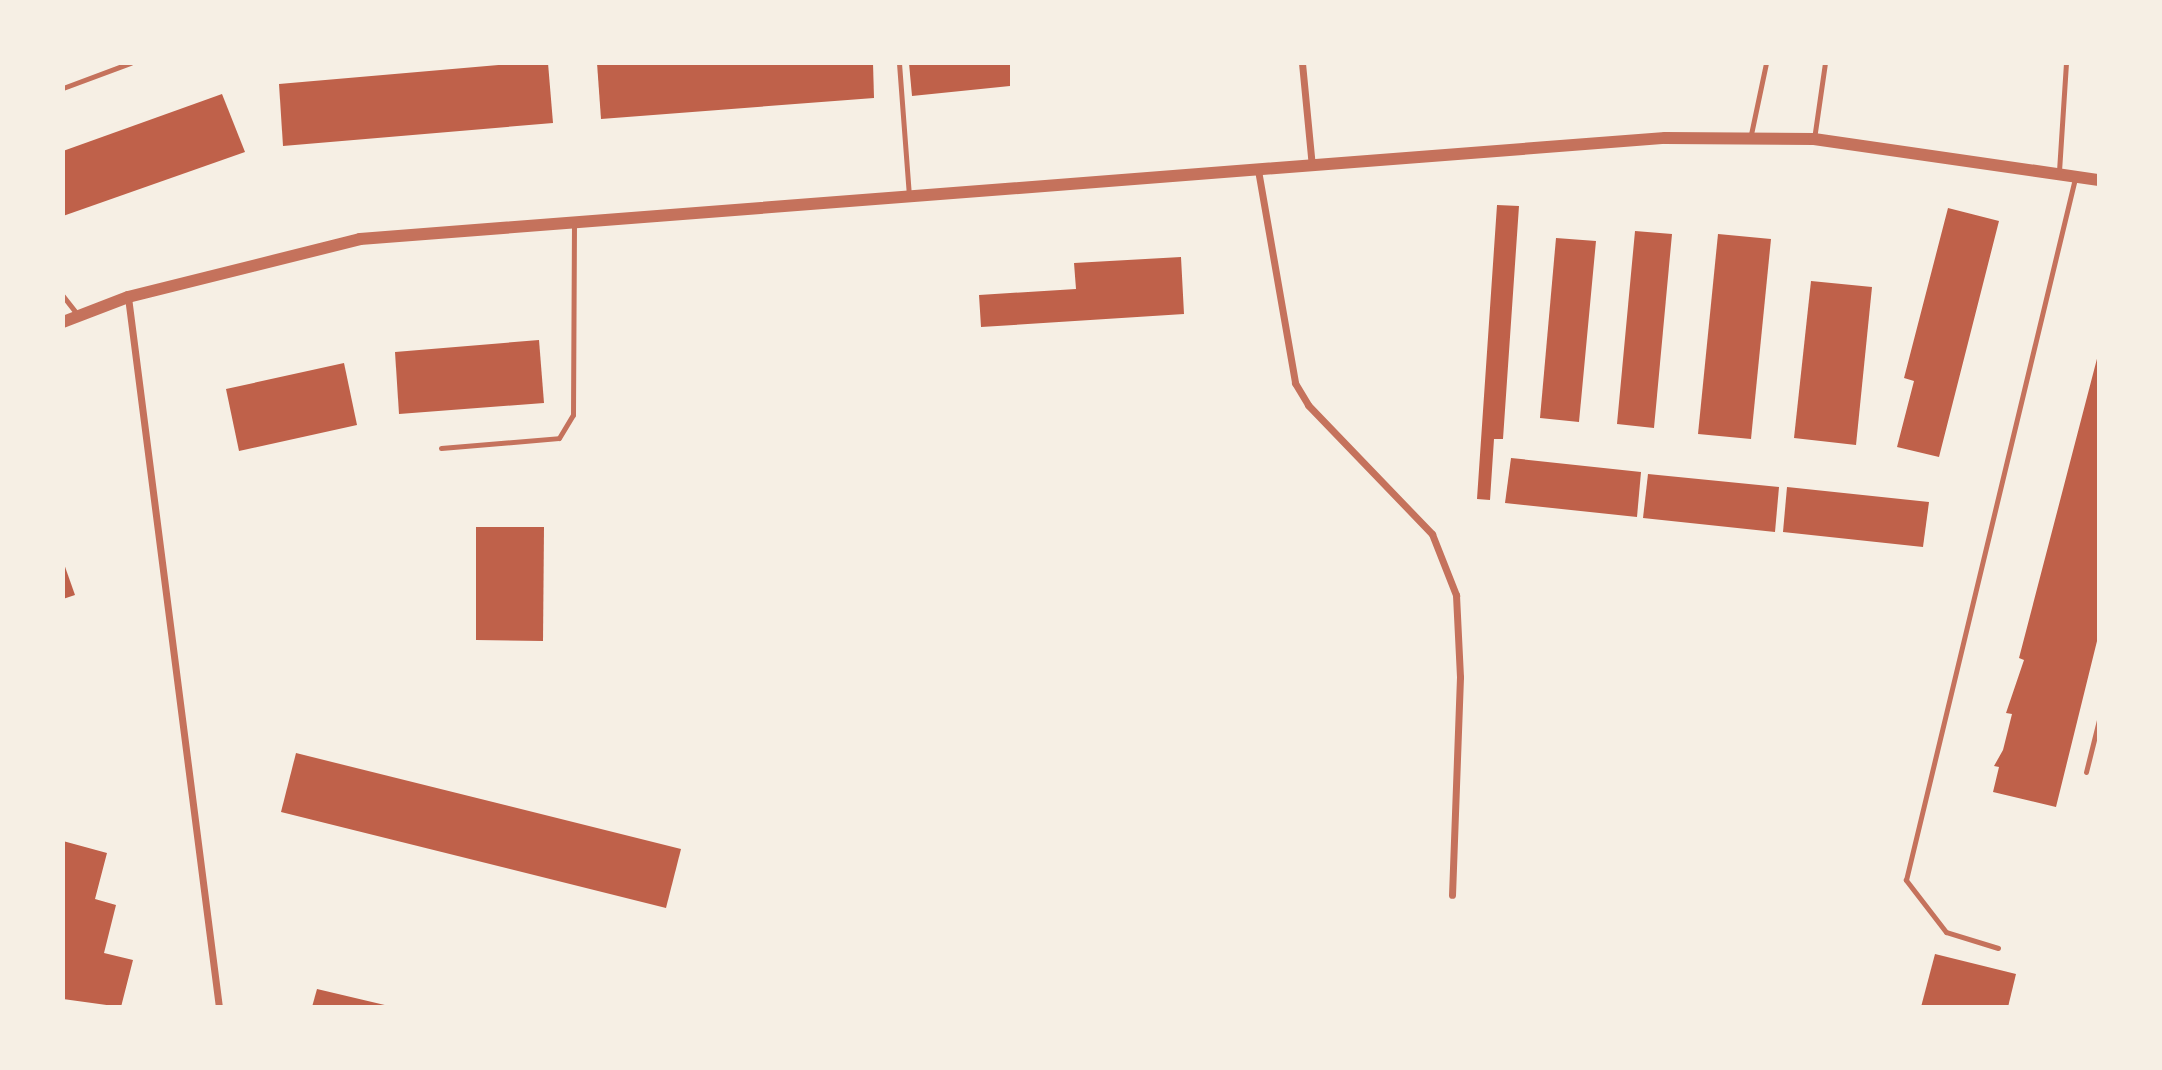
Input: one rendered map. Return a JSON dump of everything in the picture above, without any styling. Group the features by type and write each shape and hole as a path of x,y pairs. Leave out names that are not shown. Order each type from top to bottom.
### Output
{"street":[{"path":"1302,63 1312,166"},
{"path":"63,322 128,297 360,239 1665,138 1814,139 2059,171 2099,180"},
{"path":"1258,170 1295,383 1308,405 1432,534 1456,595 1460,677 1452,895"},
{"path":"128,297 219,1007"}],"lane":[{"path":"63,88 130,63"},
{"path":"899,63 909,197"},
{"path":"1750,139 1766,63"},
{"path":"1814,139 1825,63"},
{"path":"2059,171 2066,63"},
{"path":"1998,948 1946,932 1906,880 2076,175"},
{"path":"441,448 559,438 573,415 574,222"},
{"path":"63,296 78,315"},
{"path":"2086,772 2099,720"}],"building":[{"path":"521,63 548,63 553,123 283,146 279,84"},
{"path":"597,63 873,63 874,98 601,119"},
{"path":"909,63 1010,63 1010,86 912,96"},
{"path":"222,94 245,152 63,216 63,151"},
{"path":"1497,205 1519,206 1503,439 1494,439 1490,500 1477,499"},
{"path":"1948,208 1999,221 1939,457 1897,447 1914,381 1904,378"},
{"path":"1635,231 1672,234 1654,428 1617,424"},
{"path":"1718,234 1771,239 1751,439 1698,434"},
{"path":"1556,238 1596,241 1579,422 1540,418"},
{"path":"1181,257 1184,314 981,327 979,295 1076,289 1074,263"},
{"path":"1811,281 1872,287 1856,445 1794,438"},
{"path":"539,340 544,403 399,414 395,352"},
{"path":"2099,351 2099,633 2056,807 1993,792 1999,767 1994,766 2003,750 2012,714 2006,713 2024,660 2019,658"},
{"path":"344,363 357,425 239,451 226,389"},
{"path":"1511,458 1641,472 1637,517 1505,503"},
{"path":"1648,474 1779,487 1775,532 1643,518"},
{"path":"1787,487 1929,502 1923,547 1783,532"},
{"path":"476,527 544,527 543,641 476,640"},
{"path":"63,561 75,595 63,599"},
{"path":"296,753 681,849 666,908 281,812"},
{"path":"63,841 107,853 95,899 116,905 104,953 133,960 121,1007 63,999"},
{"path":"1935,954 2016,974 2008,1007 1921,1007"},
{"path":"317,989 389,1006 389,1007 312,1007"}]}
